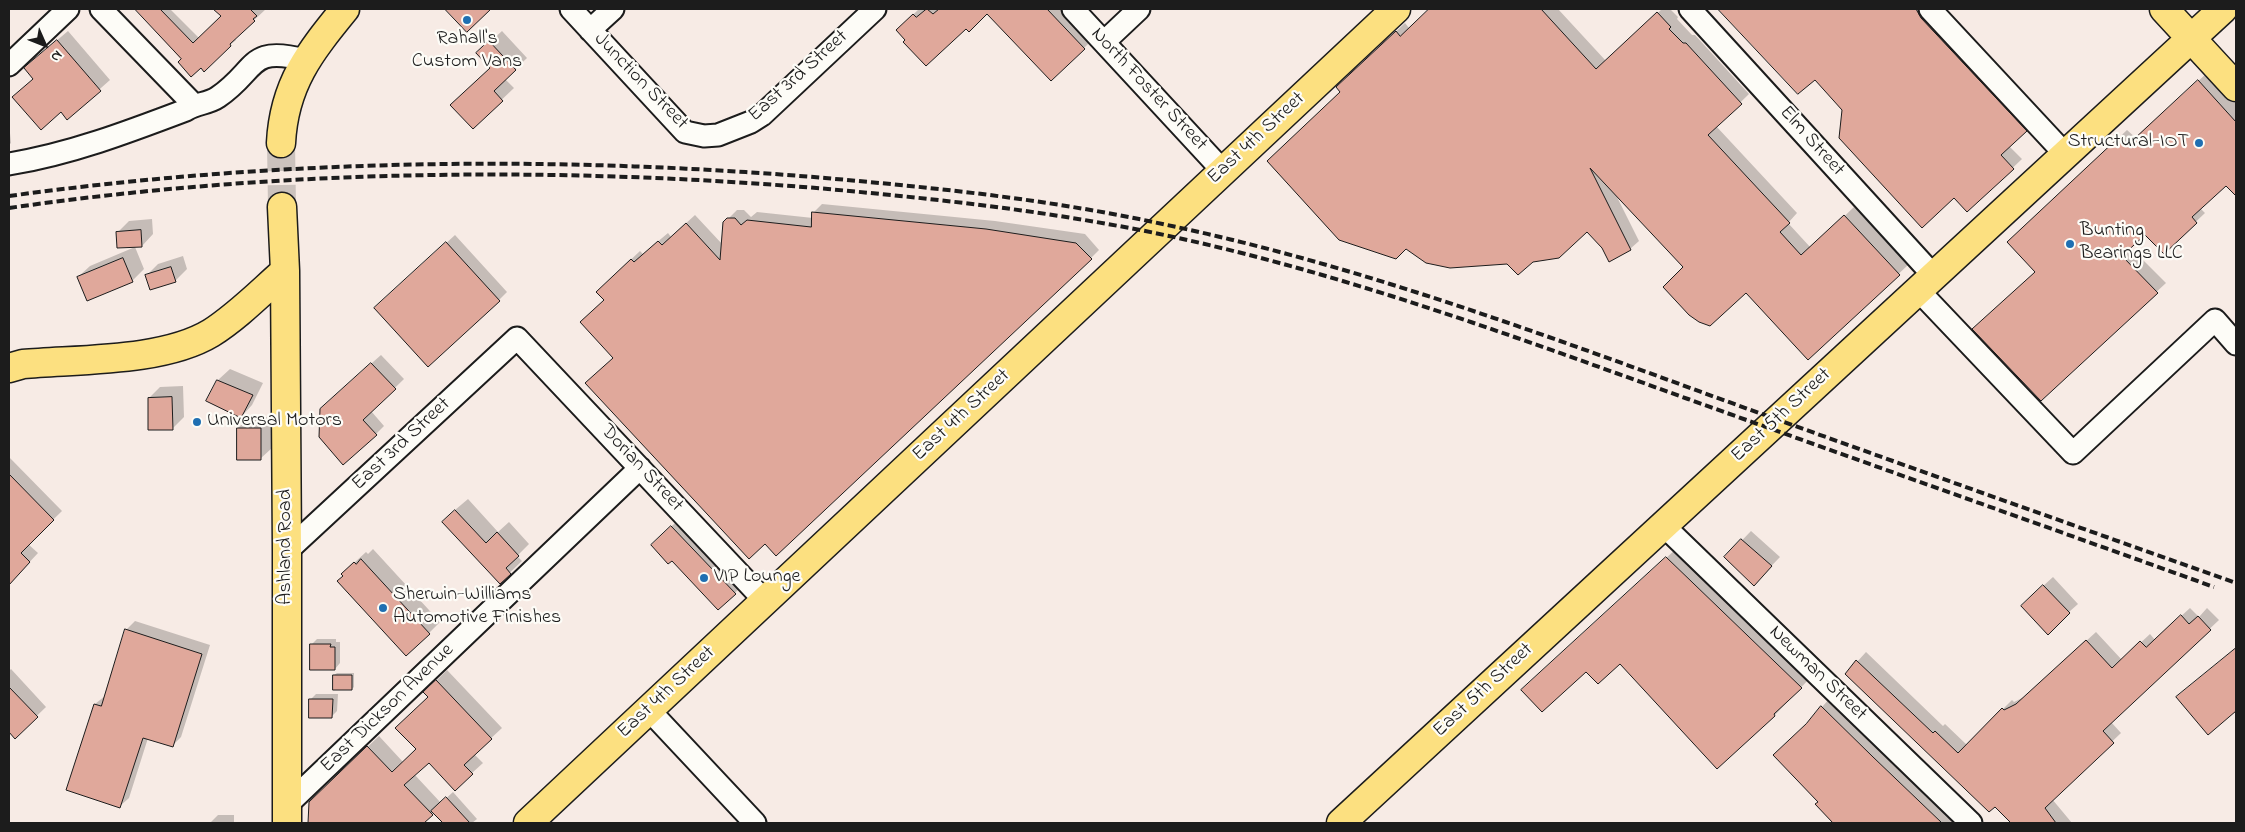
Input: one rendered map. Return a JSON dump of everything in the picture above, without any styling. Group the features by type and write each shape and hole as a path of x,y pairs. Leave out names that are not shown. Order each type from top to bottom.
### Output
{"main road":[{"path":"281,143 288,97 305,60 345,9"},
{"name":"East 4th Street","path":"542,819 649,710 1396,9"},
{"path":"2164,9 2236,87"},
{"name":"East 5th Street","path":"1355,819 1663,525 2223,9"},
{"name":"Ashland Road","path":"282,208 285,271 288,551 287,814"},
{"path":"9,368 23,364 151,354 175,349 210,333 228,322 285,271"}],"street":[{"path":"9,65 68,9"},
{"path":"102,9 194,105"},
{"name":"Junction Street","path":"571,9 685,132 704,136 718,135"},
{"path":"590,30 613,9"},
{"name":"East 3rd Street","path":"718,135 735,130 762,115 875,9"},
{"name":"North Foster Street","path":"1073,9 1223,171"},
{"path":"1104,42 1139,9"},
{"name":"Elm Street","path":"1690,9 2073,453 2215,320 2236,344"},
{"path":"1930,9 2065,154"},
{"path":"9,164 39,159 114,138 186,110 194,105 203,104 220,96 258,60 269,55 283,55 305,60"},
{"name":"East 3rd Street","path":"288,551 518,338"},
{"name":"Dorian Street","path":"518,338 765,601"},
{"name":"East Dickson Avenue","path":"287,814 640,468"},
{"name":"Newman Street","path":"1663,525 1971,823"},
{"path":"649,710 755,823"}],"building":[{"path":"135,9 160,9 193,43 221,16 213,9 250,9 257,16 253,19 255,21 204,72 201,68 191,77 178,62 181,59"},
{"name":"Rahall's Custom Vans","path":"445,9 491,9 467,32"},
{"path":"927,9 933,14 939,9 1047,9 1085,49 1051,81 987,14 969,32 966,29 926,66 903,42 905,40 896,30 913,14 916,17"},
{"path":"1429,9 1541,9 1596,69 1657,12 1671,27 1669,29 1683,43 1686,43 1742,104 1708,135 1790,223 1780,232 1801,255 1844,215 1900,275 1808,360 1746,293 1710,326 1699,322 1689,315 1663,287 1683,267 1590,168 1631,250 1609,262 1602,248 1587,232 1559,258 1533,262 1518,275 1507,264 1450,268 1426,263 1406,249 1396,259 1339,240 1267,161 1340,92 1336,87 1396,31 1400,36"},
{"path":"1718,9 1916,9 1921,18 2027,131 2001,155 2014,169 1967,212 1954,198 1922,228 1839,138 1842,110 1815,80 1798,94"},
{"path":"57,40 101,91 67,120 61,112 41,130 12,97 33,79 24,68"},
{"path":"489,41 516,70 494,91 503,101 473,129 450,105 490,68 476,53"},
{"name":"Bunting Bearings LLC","path":"2198,80 2236,122 2236,196 2226,186 2192,217 2197,223 2164,254 2145,235 2122,256 2158,293 2041,401 1972,329 2035,272 2007,242 2118,138 2126,146"},
{"path":"812,212 986,229 1076,243 1092,259 776,556 765,544 749,559 585,383 613,358 580,322 604,300 596,292 631,259 634,262 658,241 662,245 686,223 720,260 723,222 727,218 735,218 741,225 747,220 811,227"},
{"path":"141,230 142,247 117,248 116,232"},
{"path":"446,242 500,301 428,367 374,308"},
{"path":"123,258 133,282 87,301 77,277"},
{"path":"171,267 176,282 150,290 145,275"},
{"path":"371,363 396,389 363,420 377,435 343,465 319,437 320,409"},
{"path":"217,380 253,395 241,418 206,401"},
{"path":"172,397 173,430 148,430 148,398"},
{"path":"237,428 261,428 261,460 237,460"},
{"path":"9,474 54,520 21,553 30,562 9,585"},
{"path":"455,510 486,543 497,532 519,556 506,568 511,574 500,584 442,522"},
{"name":"VIP Lounge","path":"671,526 736,594 718,610 672,561 668,564 651,545"},
{"path":"1741,539 1772,566 1754,586 1724,557"},
{"path":"1666,557 1802,688 1774,714 1775,716 1717,769 1620,664 1598,684 1586,672 1542,712 1521,690"},
{"name":"Sherwin-Williams Automotive Finishes","path":"361,559 430,634 406,656 337,581 343,576 341,574 354,562 356,564"},
{"path":"2043,585 2070,613 2048,635 2021,606"},
{"path":"2181,615 2189,624 2198,616 2211,630 2103,731 2114,743 2045,808 2056,823 2011,823 1995,807 1989,812 1845,674 1856,660 1933,733 1935,731 1958,753 2002,708 2004,710 2016,704 2086,640 2112,668 2140,641 2146,647"},
{"path":"125,629 202,654 173,747 143,738 120,808 66,790 94,704 101,706"},
{"path":"310,644 331,644 330,647 335,647 335,670 310,670"},
{"path":"2236,648 2236,711 2208,735 2176,697"},
{"path":"333,675 352,675 352,690 333,690"},
{"path":"436,680 492,739 464,765 473,774 455,791 429,763 404,785 433,815 424,823 308,823 309,802 367,746 392,772 416,749 395,728 428,697 423,692"},
{"path":"9,687 38,717 15,739 9,732"},
{"path":"309,699 333,699 332,718 309,718"},
{"path":"1821,706 1942,823 1833,823 1815,804 1818,802 1773,755 1806,724"},
{"path":"446,797 470,823 443,823 431,811"}],"tunnel":[{"path":"281,143 282,207"}],"railway":[{"path":"9,196 212,174 314,168 518,164 621,166 825,178 954,191 1125,216 1240,242 1312,261 1455,305 2236,583"},
{"path":"9,208 213,185 418,175 521,175 623,177 828,189 910,197 1074,218 1223,248 1291,266 1425,307 1557,352 2214,587"}],"place":[{"name":"Rahall's Custom Vans","path":"467,20"},
{"name":"Structural-IOT","path":"2199,143"},
{"name":"Bunting Bearings LLC","path":"2070,244"},
{"name":"Universal Motors","path":"197,422"},
{"name":"VIP Lounge","path":"704,578"},
{"name":"Sherwin-Williams Automotive Finishes","path":"383,608"}]}
